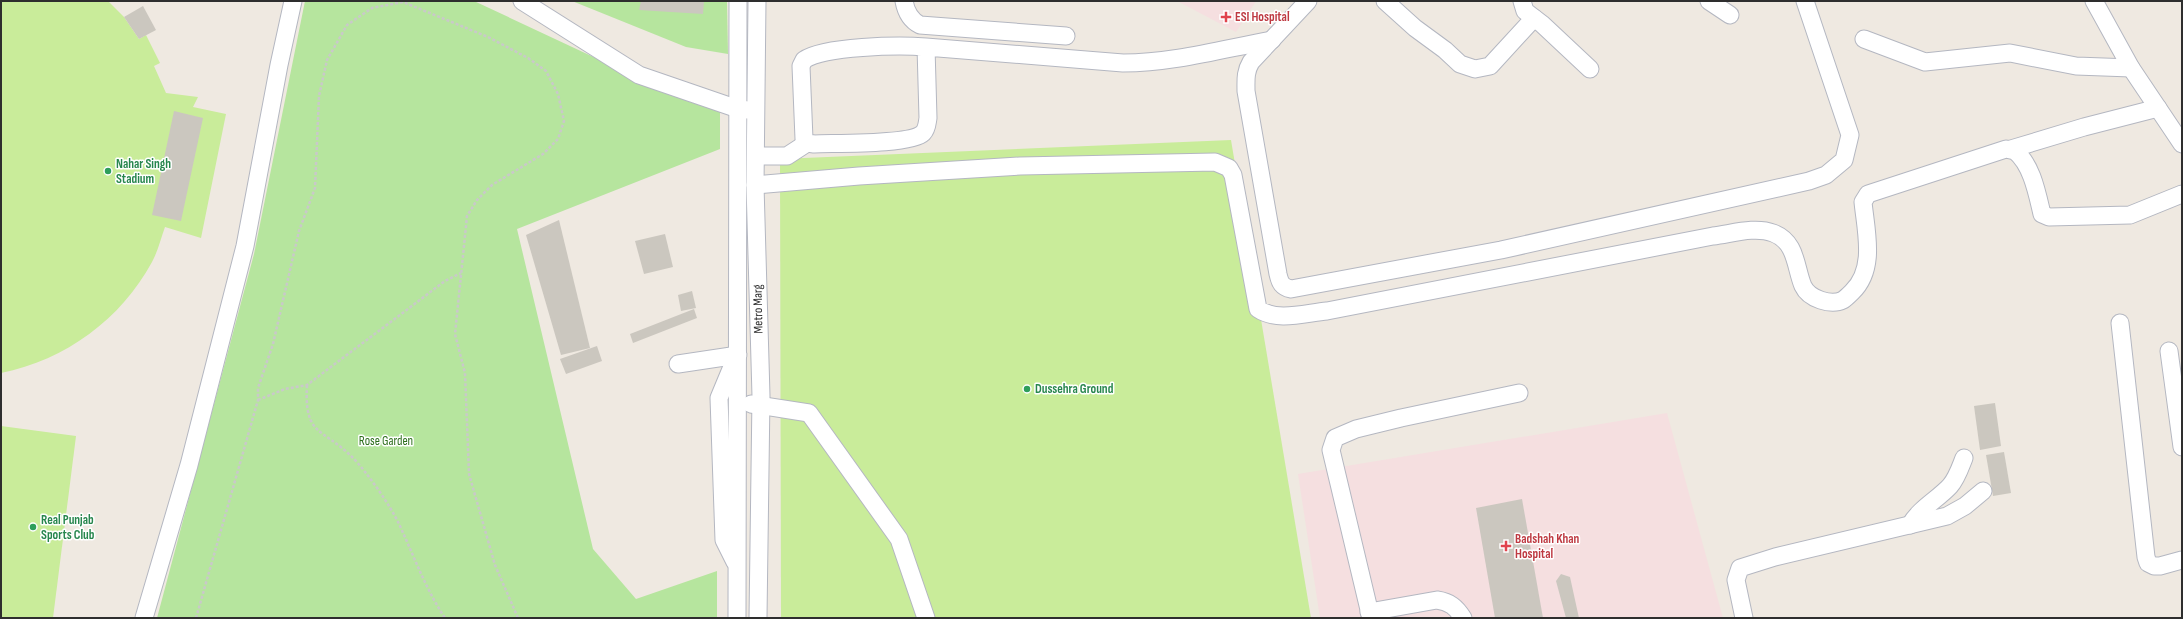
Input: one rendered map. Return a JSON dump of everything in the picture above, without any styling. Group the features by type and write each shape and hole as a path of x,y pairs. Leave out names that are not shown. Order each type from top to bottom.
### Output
{"street":[{"path":"144,618 188,465 245,246 278,65 293,1"},
{"path":"522,1 639,75 738,109 756,110"},
{"name":"Metro Marg","path":"737,618 738,1"},
{"name":"Metro Marg","path":"757,1 755,185 760,404 758,618"},
{"path":"904,1 907,13 920,26 1066,36"},
{"path":"1308,1 1251,62 1246,70 1246,91 1279,282 1284,287 1292,289 1501,250 1809,181 1826,175 1844,160 1850,135 1805,1"},
{"path":"1385,1 1415,28 1445,50 1460,64 1475,69 1490,66 1534,18"},
{"path":"1522,1 1525,11 1590,69"},
{"path":"1709,1 1730,15"},
{"path":"2094,1 2131,68 2182,144"},
{"path":"1864,39 1925,62 2010,53 2076,66 2131,68"},
{"path":"807,143 803,133 800,75 804,60 808,57 830,52 893,45 1138,63 1173,59 1272,40"},
{"path":"756,156 787,156 807,143 814,144 905,140 923,133 927,128 928,118 926,47"},
{"path":"755,185 1012,166 1215,162 1229,168 1233,175 1255,301 1258,309 1265,314 1283,316 1328,311 1713,236 1759,230 1773,233 1783,239 1794,252 1804,287 1814,297 1828,302 1843,300 1862,282 1868,265 1863,202 1868,194 2084,127 2158,108"},
{"path":"2011,149 2018,153 2035,185 2042,214 2049,217 2130,215 2182,194"},
{"path":"2120,323 2146,558 2148,563 2154,566 2182,560"},
{"path":"2169,351 2182,447"},
{"path":"678,364 738,355"},
{"path":"737,566 724,540 719,398 738,355"},
{"path":"1464,618 1452,605 1437,600 1370,615 1332,450 1335,438 1356,429 1519,393"},
{"path":"738,404 760,404 809,413 899,539 926,618"},
{"path":"1910,525 1920,512 1949,487 1958,474 1964,458"},
{"path":"1744,618 1736,580 1740,568 1775,557 1955,513 1982,490"}],"path":[{"path":"196,618 258,400 258,388 273,344 299,231 315,188 319,96 327,60 347,25 372,8 403,2 488,37 528,58 546,71 558,94 564,122 558,139 543,154 492,185 477,200 467,216 455,334 465,373 469,474 495,565 518,618"},
{"path":"258,400 285,388 308,385 429,293 461,273"},
{"path":"308,385 308,413 314,428 352,457 384,500 399,524 421,577 445,618"}],"shaded area":[{"name":"ESI Hospital","path":"1177,1 1256,1 1236,32"},
{"name":"Badshah Khan Hospital","path":"1667,413 1723,618 1320,618 1298,474"}],"green space":[{"name":"Nahar Singh Stadium","path":"1,1 108,1 124,17 139,39 146,35 160,63 154,66 166,93 198,97 193,107 226,114 201,238 165,227 154,258 139,283 108,319 69,347 48,358 25,367 1,373"},
{"name":"Rose Garden","path":"305,1 474,1 632,75 720,96 720,149 517,229 593,549 636,599 717,571 717,618 157,618 254,254"},
{"path":"572,1 727,1 728,54 686,47"},
{"name":"Dussehra Ground","path":"1231,140 1311,618 781,618 780,159"},
{"name":"Real Punjab Sports Club","path":"1,426 76,436 53,618 1,618"}],"building":[{"path":"641,1 704,1 703,14 639,10"},
{"path":"143,6 156,30 139,39 124,17"},
{"path":"174,111 203,118 181,221 152,215"},
{"path":"559,220 590,348 561,355 526,235"},
{"path":"665,234 673,267 644,274 635,241"},
{"path":"692,291 696,308 681,311 678,295"},
{"path":"694,309 697,318 633,343 630,334"},
{"path":"597,346 602,361 566,374 560,359"},
{"path":"1995,403 2001,446 1980,450 1974,406"},
{"path":"2004,452 2011,493 1993,496 1986,455"},
{"path":"1522,499 1543,618 1495,618 1476,508"},
{"path":"1561,574 1570,577 1579,618 1566,618 1556,581"}],"place":[{"name":"ESI Hospital","path":"1226,17"},
{"name":"Nahar Singh Stadium","path":"108,171"},
{"name":"Dussehra Ground","path":"1027,389"},
{"name":"Real Punjab Sports Club","path":"33,527"},
{"name":"Badshah Khan Hospital","path":"1506,546"}]}
